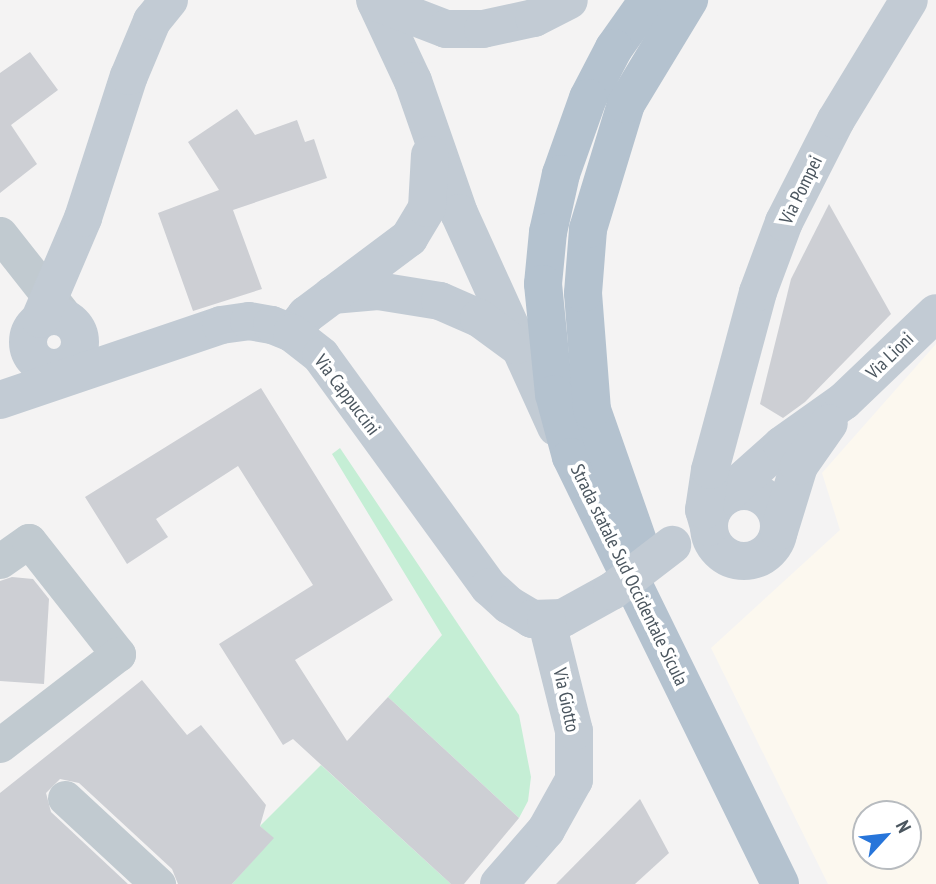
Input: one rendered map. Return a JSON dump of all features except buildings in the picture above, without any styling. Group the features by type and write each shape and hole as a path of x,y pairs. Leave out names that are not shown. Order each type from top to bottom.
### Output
{"main road":[{"name":"Strada statale Sud Occidentale Sicula","path":"648,0 614,48 588,98 572,138 548,232 544,284 548,348 571,457 622,568 718,749 780,884"},
{"name":"Strada statale Sud Occidentale Sicula","path":"689,0 626,104 605,161 588,229 584,345 592,410 607,462 718,749"}],"street":[{"path":"1,395 55,338 83,218 130,76 152,21 169,0"},
{"path":"375,1 446,29 483,29 534,18 569,0"},
{"name":"Via Pompei","path":"727,506 732,410 758,292 784,222 836,120 909,0"},
{"path":"375,1 428,121 459,213 516,345 571,457"},
{"path":"292,333 332,295 395,249 419,224 431,190 428,121"},
{"path":"378,291 430,250 459,213"},
{"path":"9,245 55,338"},
{"path":"332,295 378,291 440,301 479,318 516,345"},
{"name":"Via Lioni","path":"844,401 936,313"},
{"name":"Via Cappuccini","path":"1,395 55,338 134,355 221,326 249,321 292,333 321,356 489,587 531,619 546,619"},
{"path":"546,619 563,618 612,591 727,506 782,445 844,401"},
{"path":"727,506 727,556 751,560 770,550 779,531 799,466 844,401"},
{"path":"732,410 757,444 782,445"},
{"path":"727,506 775,510 779,531"},
{"path":"0,561 29,541 118,654 0,745"},
{"name":"Via Giotto","path":"499,884 547,830 574,780 574,732 546,619"},
{"path":"65,798 158,884"}],"shaded area":[{"path":"936,344 936,884 828,884 711,648 840,530 822,473"}],"green space":[{"path":"340,448 519,715 531,777 528,801 519,818 388,697 442,635 332,454"},
{"path":"321,765 451,884 232,884 273,838 260,826"}]}
